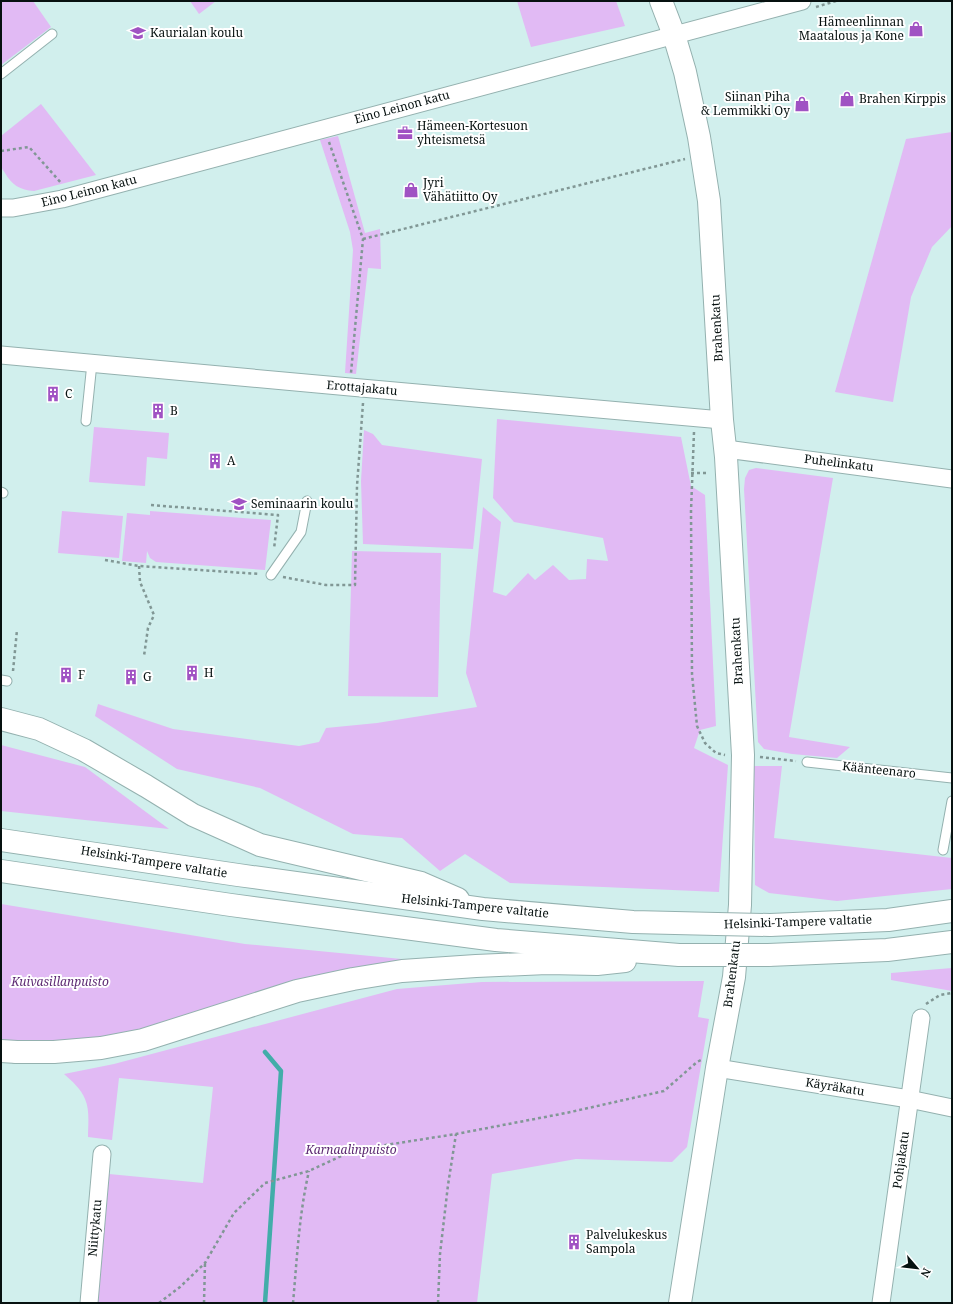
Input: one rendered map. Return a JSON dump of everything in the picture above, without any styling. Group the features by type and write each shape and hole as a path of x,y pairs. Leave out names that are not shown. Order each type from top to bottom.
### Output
{"main road":[{"name":"Brahenkatu","path":"661,1 674,35 684,72 697,130 709,201 722,420 726,449 740,905 734,977 710,1064 680,1303"},
{"path":"1,719 39,729 84,750 193,815 260,845 421,883 483,909"},
{"name":"Helsinki-Tampere valtatie","path":"1,843 483,909 633,922 770,925 888,920 952,912"},
{"path":"1,871 398,928 496,940 679,955 768,956 887,950 952,942"},
{"path":"9,1051 54,1052 101,1048 144,1040 297,991 353,979 402,971 547,963 597,964 679,955"}],"street":[{"name":"Eino Leinon katu","path":"1,208 13,208 62,199 802,1"},
{"name":"Erottajakatu","path":"1,355 722,420"},
{"name":"Puhelinkatu","path":"726,449 952,479"},
{"name":"Pohjakatu","path":"881,1303 921,1018"},
{"name":"Käyräkatu","path":"710,1064 952,1108"},
{"name":"Niittykatu","path":"89,1303 102,1154"}],"lane":[{"path":"1,74 52,34"},
{"path":"86,421 92,363"},
{"path":"271,575 300,532 307,501"},
{"name":"Käänteenaro","path":"807,762 952,778"},
{"path":"943,850 952,801"}],"path":[{"path":"324,128 363,239 350,387"},
{"path":"1,151 29,147 65,188"},
{"path":"363,239 690,158"},
{"path":"105,560 139,566 271,575 326,585 355,585 357,486 363,402"},
{"path":"694,417 690,511 692,674 697,726 705,743 716,753 807,762"},
{"path":"151,505 278,515 271,575"},
{"path":"139,566 140,582 154,615 148,628 144,656"},
{"path":"13,671 17,630"},
{"path":"921,1018 926,1004 940,995 952,993"},
{"path":"159,1303 180,1287 205,1263 234,1213 265,1183 309,1170 354,1150 456,1134 573,1112 664,1091 697,1062 710,1064"},
{"path":"438,1303 440,1254 456,1134"},
{"path":"293,1303 303,1194 309,1170"},
{"path":"204,1303 205,1263"}],"green space":[{"path":"1,1 33,1 51,27 1,65"},
{"path":"190,1 216,1 199,14"},
{"path":"517,1 616,1 625,26 531,47"},
{"path":"41,104 96,175 34,191 17,186 8,177 1,166 1,136"},
{"path":"952,132 952,226 932,247 911,297 893,402 835,392 906,139"},
{"path":"338,136 365,233 380,229 381,269 368,268 356,374 345,373 353,250 350,232 320,140"},
{"path":"497,419 681,437 691,486 705,495 716,726 700,730 694,748 728,765 719,892 510,883 465,854 440,871 402,838 353,834 260,788 177,769 95,716 98,704 173,729 299,746 319,742 326,728 377,723 477,707 466,673 483,507 501,522 493,592 506,596 528,573 535,580 553,565 569,580 586,579 587,559 608,561 603,538 514,522 493,498"},
{"path":"94,427 169,433 167,459 147,457 145,486 89,482"},
{"path":"364,430 373,434 382,445 482,459 473,549 363,544 361,481"},
{"path":"756,468 833,478 789,737 850,747 837,758 792,754 764,749 758,742 744,489 745,478 749,470"},
{"path":"62,511 123,516 119,558 58,553"},
{"path":"150,511 271,520 265,570 156,562 150,558 147,551 146,563 122,561 127,513 150,515"},
{"path":"352,551 441,553 438,697 348,696"},
{"path":"1,745 85,767 169,829 1,811"},
{"path":"754,766 782,766 774,838 952,858 952,889 837,901 769,893 755,885"},
{"name":"Kuivasillanpuisto","path":"1,904 245,944 412,960 144,1030 72,1040 37,1043 1,1043"},
{"path":"952,968 952,991 891,980 891,973"},
{"name":"Karnaalinpuisto","path":"704,981 698,1017 709,1019 687,1147 672,1162 576,1159 492,1174 477,1303 97,1303 109,1174 203,1183 213,1087 119,1078 112,1140 88,1137 87,1103 79,1089 64,1074 114,1064 397,989 482,982"}],"waterway":[{"path":"265,1052 281,1071 265,1303"}],"place":[{"name":"Hämeenlinnan Maatalous ja Kone","path":"916,29"},
{"name":"Kaurialan koulu","path":"138,33"},
{"name":"Brahen Kirppis","path":"847,99"},
{"name":"Siinan Piha & Lemmikki Oy","path":"802,104"},
{"name":"Hämeen-Kortesuon yhteismetsä","path":"405,133"},
{"name":"Jyri Vähätiitto Oy","path":"411,190"},
{"name":"C","path":"53,394"},
{"name":"B","path":"158,411"},
{"name":"A","path":"215,461"},
{"name":"Seminaarin koulu","path":"239,504"},
{"name":"H","path":"192,673"},
{"name":"F","path":"66,675"},
{"name":"G","path":"131,677"},
{"name":"Palvelukeskus Sampola","path":"574,1242"}]}
